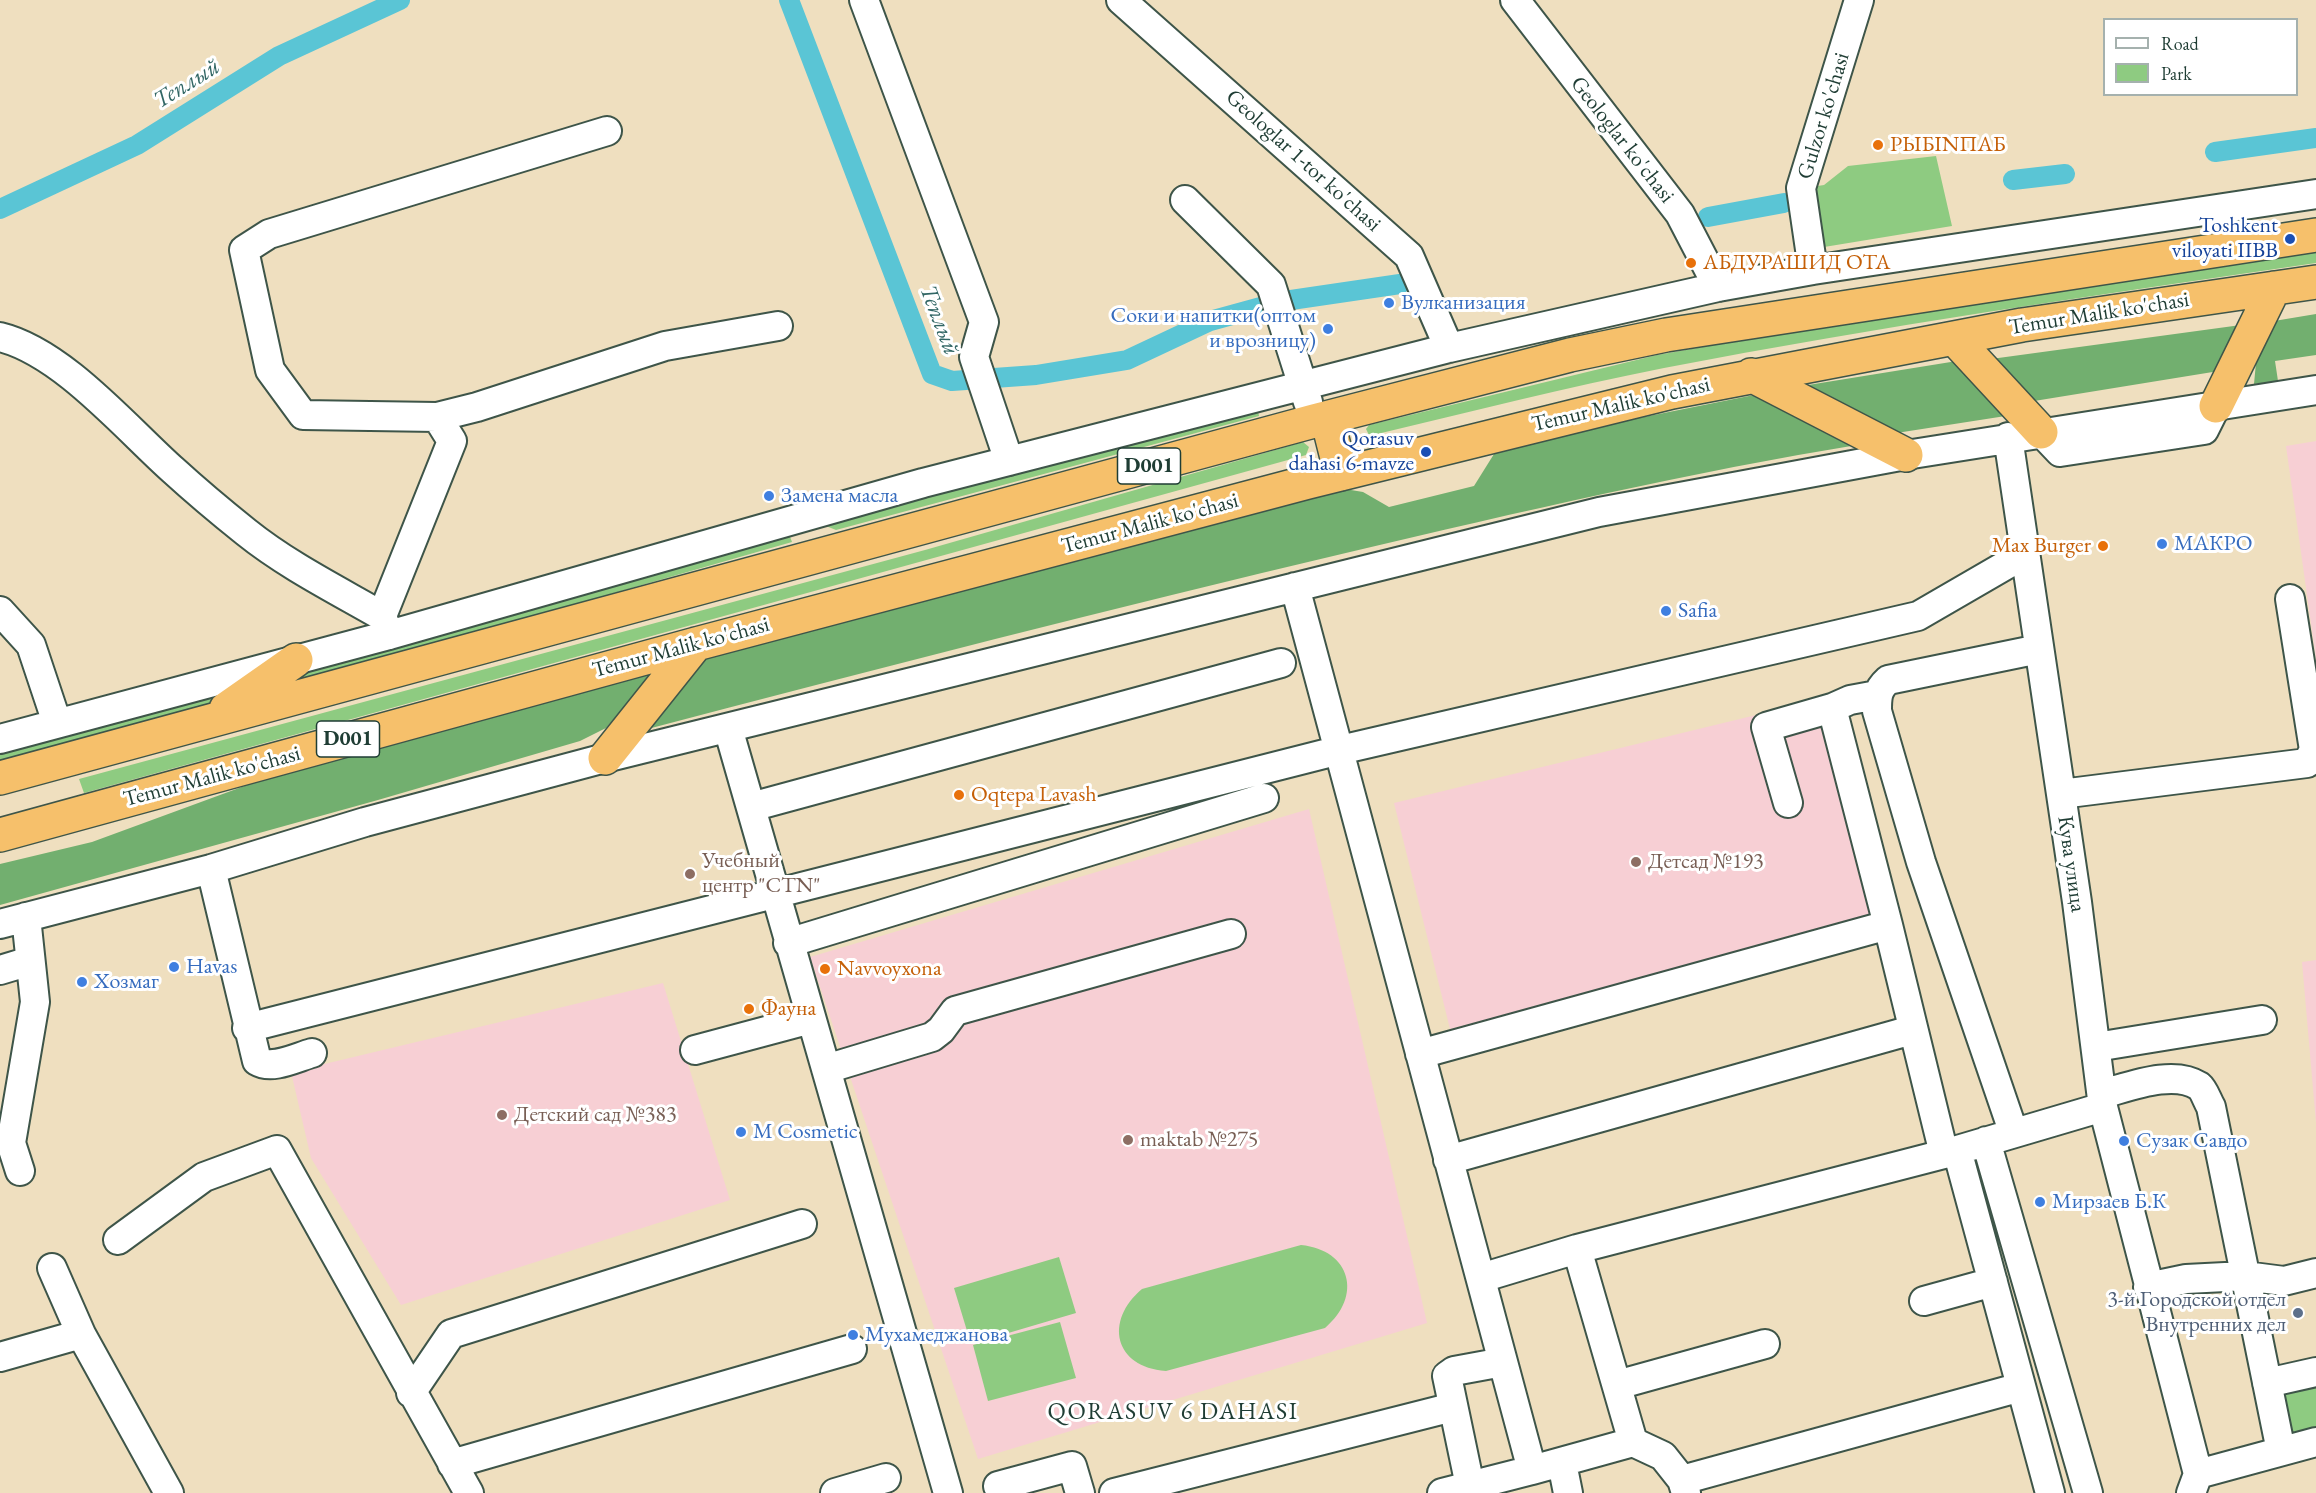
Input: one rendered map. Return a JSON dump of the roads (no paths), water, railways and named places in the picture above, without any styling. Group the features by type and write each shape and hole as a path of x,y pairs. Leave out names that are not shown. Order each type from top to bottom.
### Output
{"highway":[{"name":"Temur Malik ko'chasi","path":"0,778 1321,419 1559,358 1666,335 2316,235"},
{"name":"Temur Malik ko'chasi","path":"0,835 696,644 1341,474 1751,375 1954,338 2316,282"},
{"path":"2216,406 2274,288"},
{"path":"1954,338 2041,432"},
{"path":"1751,375 1906,455"},
{"path":"1321,419 1341,474"},
{"path":"605,758 696,644"},
{"path":"206,723 296,660"}],"street":[{"path":"864,0 984,322 974,357 1009,461"},
{"name":"Geologlar 1-tor ko'chasi","path":"1121,0 1404,250 1409,256 1449,348"},
{"name":"Geologlar ko'chasi","path":"1515,0 1680,214 1718,287"},
{"name":"Gulzor ko'chasi","path":"1813,270 1802,188 1859,0"},
{"path":"607,131 269,234 244,250 270,370 303,415 437,417 477,407 664,346 778,326"},
{"path":"0,739 296,660 386,626 1009,461 1449,348 1718,287 1813,270 2316,195"},
{"path":"1185,200 1271,285 1303,385 1321,419"},
{"path":"0,338 16,341 42,355 76,381 173,470 248,534 386,626"},
{"path":"20,1171 7,1130 35,1002 30,961 13,920 211,869 365,822 605,758 1599,512 2008,437 2316,390"},
{"path":"386,626 452,441 437,417"},
{"name":"Кува улица","path":"2008,437 2061,794 2103,1100 2194,1483"},
{"path":"247,1028 1340,750 1918,616 2025,554"},
{"path":"1295,587 1532,1470"},
{"path":"2061,794 2307,763 2314,750 2290,599"},
{"path":"0,611 31,645 57,723"},
{"path":"2013,1131 1921,862 1877,711 1876,695 1880,687 1888,680 2039,649"},
{"path":"751,807 1281,663"},
{"path":"1788,803 1766,727 1832,708 1850,700 1876,695"},
{"path":"1832,708 1888,925 1912,1030 1993,1282 2050,1493"},
{"path":"728,728 948,1493"},
{"path":"789,943 1264,798"},
{"path":"211,869 247,1028 257,1060 264,1065 312,1053"},
{"path":"1420,1054 1888,925"},
{"path":"826,1069 932,1037 941,1030 955,1011 1231,934"},
{"path":"0,970 30,961"},
{"path":"695,1050 811,1019"},
{"path":"2096,1047 2262,1020"},
{"path":"1448,1160 1912,1030"},
{"path":"1481,1278 1577,1249 1950,1152 2153,1082 2184,1079 2201,1088 2211,1107 2281,1451"},
{"path":"1986,1141 2088,1493"},
{"path":"118,1240 204,1177 277,1150 469,1493"},
{"path":"411,1393 451,1334 802,1224"},
{"path":"1577,1249 1633,1442"},
{"path":"52,1268 81,1334 169,1493"},
{"path":"2148,1287 2186,1279 2245,1276 2284,1281 2316,1273"},
{"path":"1924,1301 1993,1282"},
{"path":"0,1357 81,1334"},
{"path":"1617,1385 1765,1344"},
{"path":"452,1464 852,1349"},
{"path":"1486,1486 1453,1407 1447,1376 1454,1371 1503,1362"},
{"path":"2267,1383 2316,1372"},
{"path":"1442,1493 1486,1486 1532,1470 1633,1442 1663,1456 1684,1486 2022,1387"},
{"path":"1114,1493 1145,1489 1453,1407"},
{"path":"2194,1483 2281,1451 2316,1442"},
{"path":"1562,1463 1568,1493"},
{"path":"998,1486 1072,1466 1080,1493"},
{"path":"835,1493 886,1478"}],"waterway":[{"name":"Теплый","path":"0,209 137,145 279,56 400,0"},
{"name":"Теплый","path":"789,0 932,374 952,381 1036,375 1127,360 1210,321 1261,307"},
{"name":"Теплый","path":"2215,152 2316,138"},
{"name":"Теплый","path":"2013,180 2065,174"},
{"name":"Теплый","path":"1708,217 1784,203"},
{"name":"Теплый","path":"1291,300 1400,284"}],"place":[{"name":"РЫБINПАБ","path":"1878,145"},
{"name":"Toshkent viloyati IIBB","path":"2290,239"},
{"name":"АБДУРАШИД ОТА","path":"1691,263"},
{"name":"Вулканизация","path":"1389,303"},
{"name":"Соки и напитки(оптом и врозницу)","path":"1328,329"},
{"name":"Qorasuv dahasi 6-mavze","path":"1426,452"},
{"name":"Замена масла","path":"769,496"},
{"name":"МАКРО","path":"2162,544"},
{"name":"Max Burger","path":"2103,546"},
{"name":"Safia","path":"1666,611"},
{"name":"Oqtepa Lavash","path":"959,795"},
{"name":"Детсад №193","path":"1636,862"},
{"name":"Учебный центр \"CTN\"","path":"690,874"},
{"name":"Havas","path":"174,967"},
{"name":"Navvoyxona","path":"825,969"},
{"name":"Хозмаг","path":"82,982"},
{"name":"Фауна","path":"749,1009"},
{"name":"Детский сад №383","path":"502,1115"},
{"name":"M Cosmetic","path":"741,1132"},
{"name":"maktab №275","path":"1128,1140"},
{"name":"Сузак Савдо","path":"2124,1141"},
{"name":"Мирзаев Б.К","path":"2040,1202"},
{"name":"3-й Городской отдел Внутренних дел","path":"2298,1313"},
{"name":"Мухамеджанова","path":"853,1335"}],"district":[{"name":"QORASUV 6 DAHASI","path":"1173,1412"}]}
